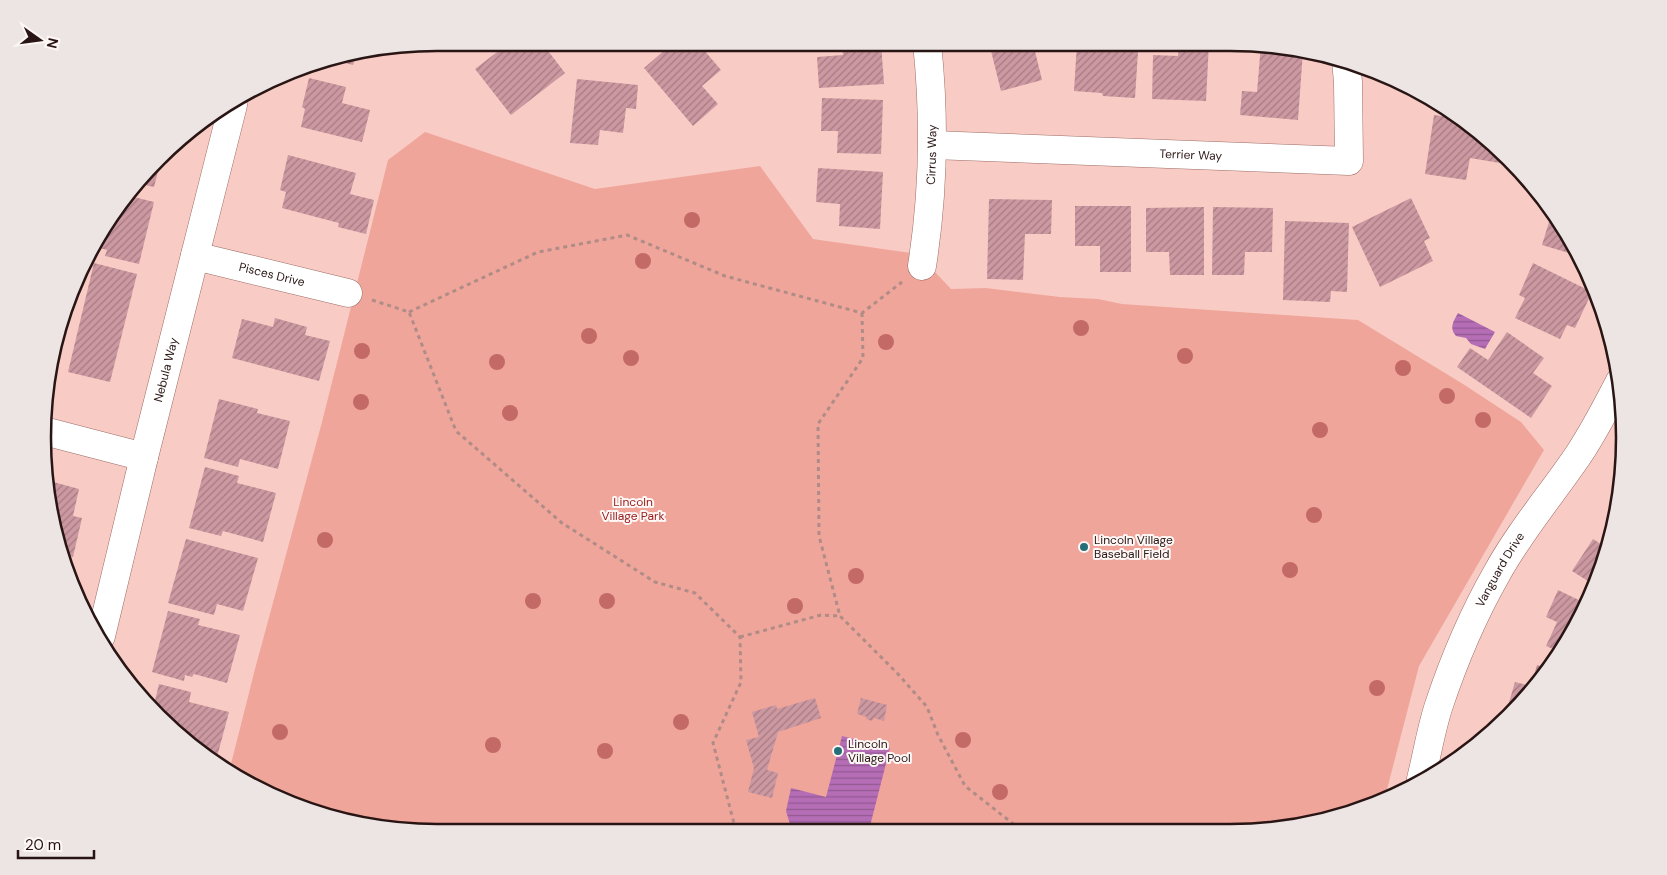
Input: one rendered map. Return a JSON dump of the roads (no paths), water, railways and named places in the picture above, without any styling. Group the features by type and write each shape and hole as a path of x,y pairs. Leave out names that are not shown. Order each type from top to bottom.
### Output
{"street":[{"name":"Cirrus Way","path":"922,266 931,188 933,145 928,51"},
{"name":"Terrier Way","path":"933,145 1349,161 1347,70"},
{"name":"Nebula Way","path":"102,630 232,111"},
{"name":"Pisces Drive","path":"195,256 348,293"},
{"name":"Vanguard Drive","path":"1423,772 1439,705 1470,625 1497,572 1579,454 1600,422 1613,395"},
{"path":"51,433 144,457"}],"place":[{"name":"Lincoln Village Baseball Field","path":"1084,547"},
{"name":"Lincoln Village Pool","path":"838,751"}],"park label":[{"name":"Lincoln Village Park","path":"633,509"}]}
